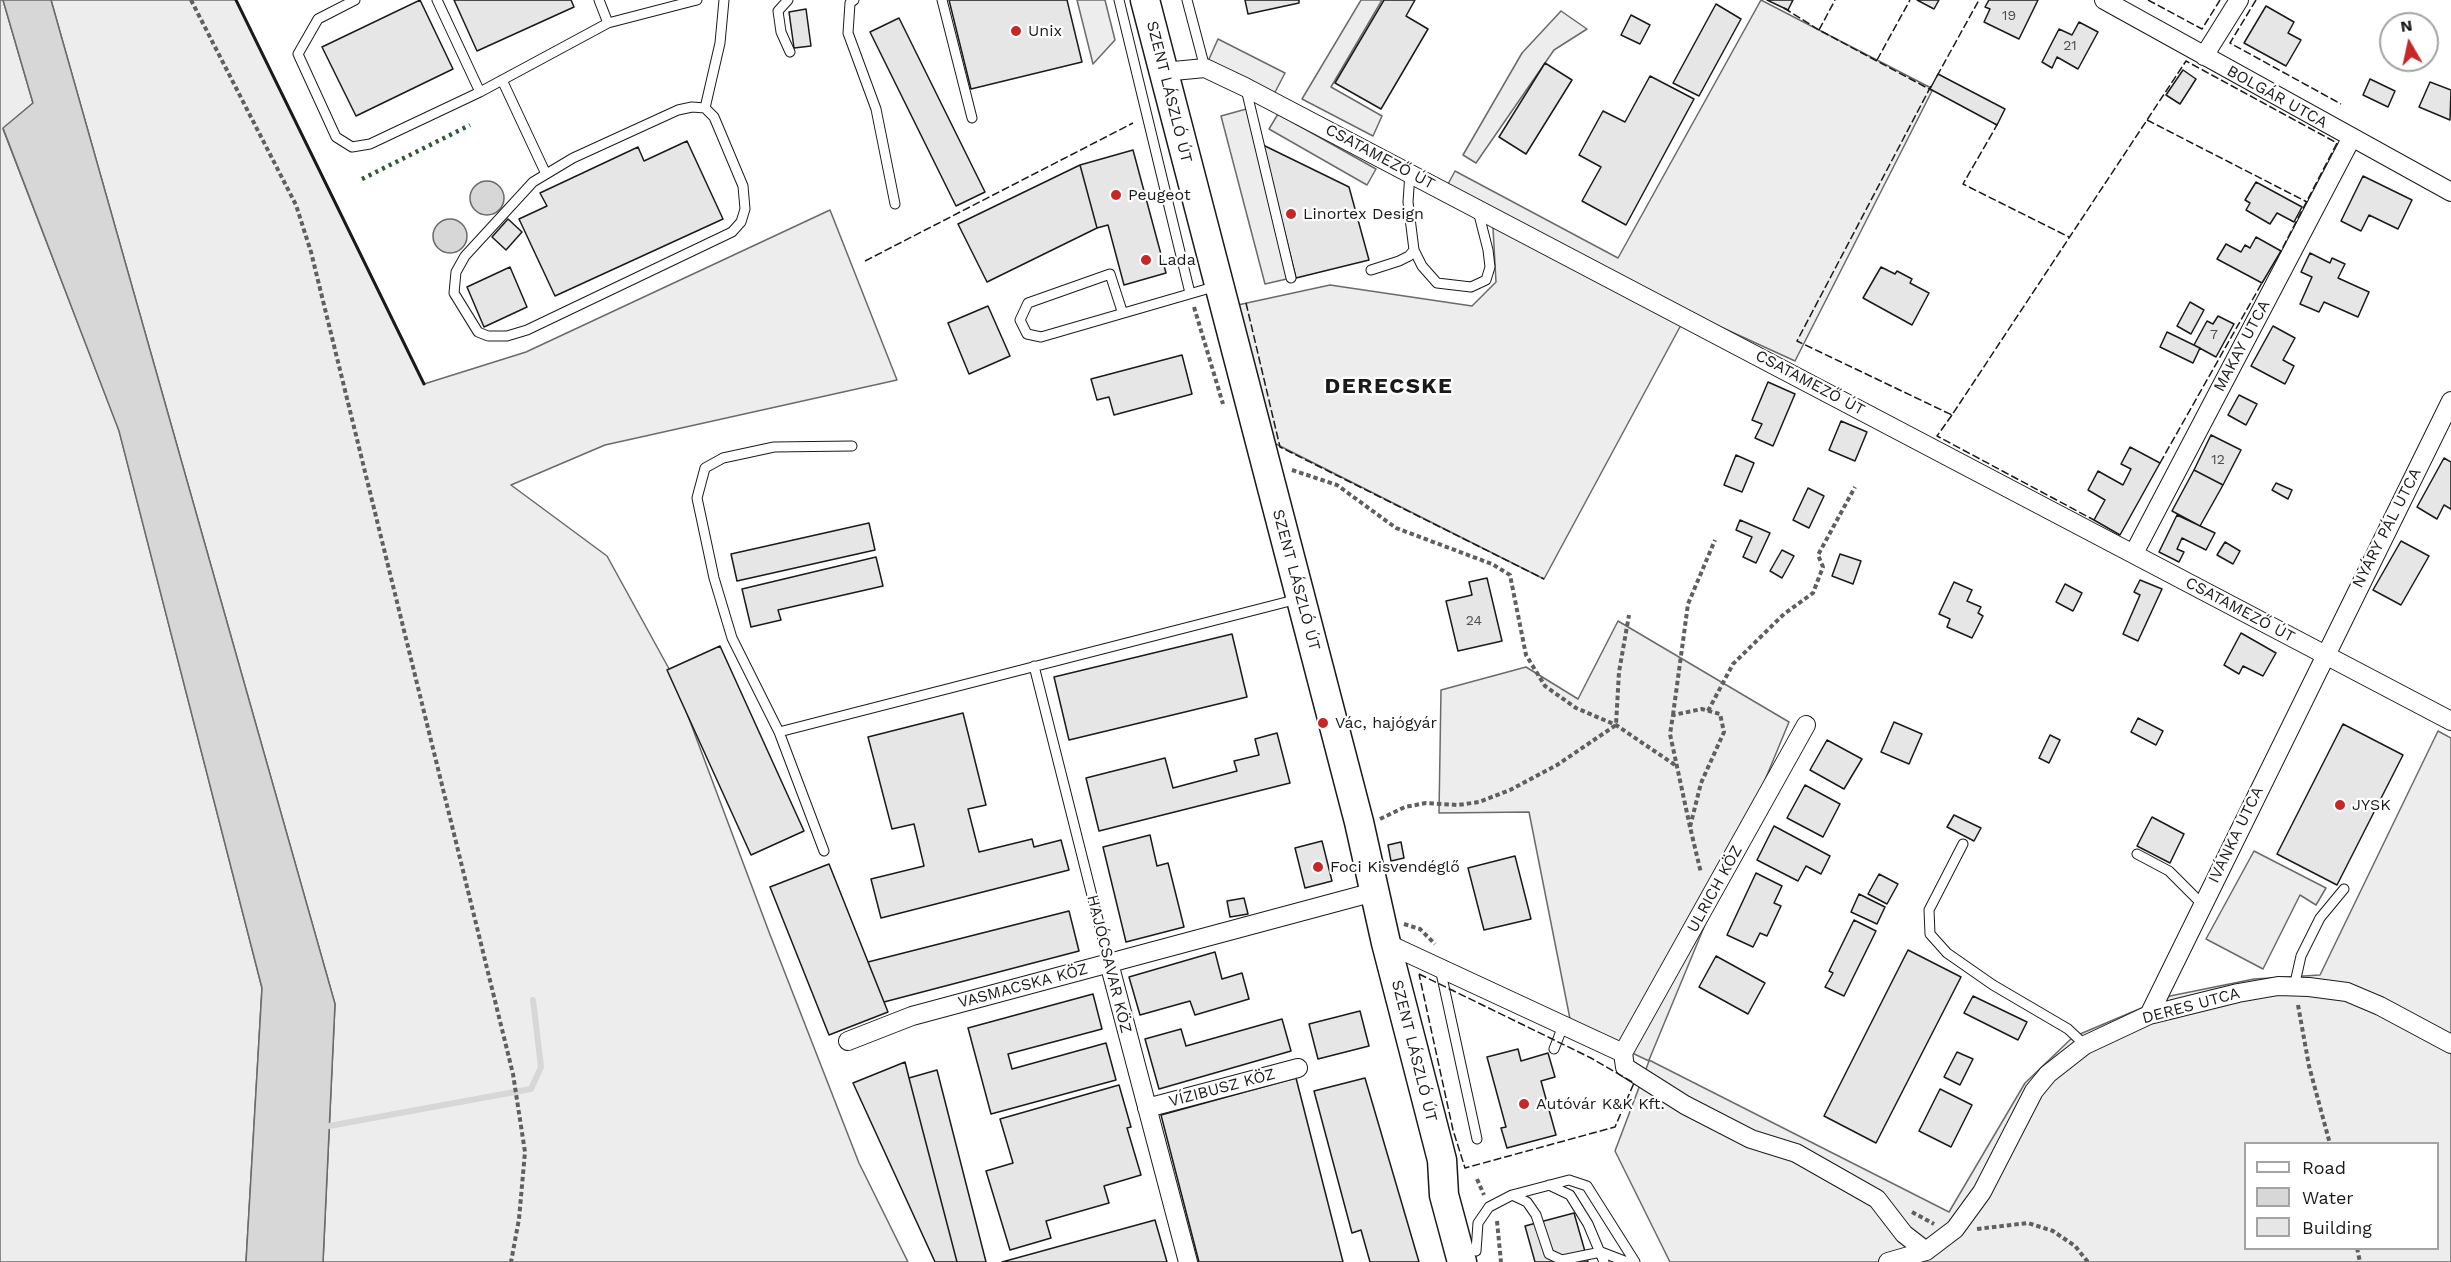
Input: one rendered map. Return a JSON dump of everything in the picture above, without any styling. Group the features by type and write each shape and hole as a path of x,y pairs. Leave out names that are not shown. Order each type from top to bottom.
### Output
{"main road":[{"name":"SZENT LÁSZLÓ ÚT","path":"1145,0 1359,822 1386,943 1442,1160 1444,1196 1472,1258"}],"street":[{"name":"BOLGÁR UTCA","path":"2104,0 2351,139 2451,192"},
{"path":"2204,56 2239,0"},
{"path":"1163,72 1205,68"},
{"name":"CSATAMEZŐ ÚT","path":"1205,68 1477,208 2451,721"},
{"name":"MAKAY UTCA","path":"2134,553 2351,139"},
{"name":"NYÁRY PÁL UTCA","path":"2324,655 2451,401"},
{"name":"IVÁNKA UTCA","path":"2149,1015 2324,655"},
{"name":"ULRICH KÖZ","path":"1623,1053 1806,725"},
{"name":"VASMACSKA KÖZ","path":"848,1041 912,1016 1374,892"},
{"path":"1386,943 1623,1053 1625,1067 1684,1105 1750,1139 1796,1153 1877,1199 1904,1234 1926,1251"},
{"name":"HAJÓCSAVAR KÖZ","path":"1109,963 1188,1262"},
{"name":"DERES UTCA","path":"1888,1262 1926,1251 1954,1229 1982,1192 2034,1091 2048,1074 2085,1045 2149,1015 2238,993 2294,987 2347,992 2380,1006 2451,1044"},
{"name":"VÍZIBUSZ KÖZ","path":"1147,1108 1298,1068"}],"lane":[{"path":"355,0 318,19 298,54 336,137 345,145 352,147 370,144 480,92 608,23 697,0"},
{"path":"437,0 480,92"},
{"path":"599,0 608,23"},
{"path":"705,108 720,44 724,0"},
{"path":"788,0 778,11 781,32 790,52"},
{"path":"854,0 850,3 848,33 876,109 895,204"},
{"path":"942,0 972,118"},
{"path":"1119,0 1190,293"},
{"path":"1187,0 1205,68"},
{"path":"502,80 546,174"},
{"path":"1245,87 1291,278"},
{"path":"692,107 705,108 714,117 743,186 745,209 741,222 732,232 527,330 507,336 488,336 478,332 454,293 456,272 465,256 532,182 573,158 678,110 692,107"},
{"path":"1410,173 1408,202 1414,250 1422,266 1437,283 1471,287 1486,280 1490,267 1488,250 1477,208"},
{"path":"1371,270 1399,261 1409,256 1414,250"},
{"path":"1122,311 1110,274 1028,303 1020,320 1027,334 1041,337 1122,311 1219,285"},
{"path":"824,851 779,732 732,638 714,578 697,498 705,468 723,458 774,447 852,446"},
{"path":"779,732 1301,598"},
{"name":"HAJÓCSAVAR KÖZ","path":"1034,666 1109,963"},
{"path":"1963,844 1929,910 1930,934 1947,953 1993,985 2068,1029 2085,1045"},
{"path":"2137,854 2169,871 2202,904"},
{"path":"2294,987 2301,956 2320,918 2344,889"},
{"path":"1440,968 1477,1139"},
{"path":"1554,1048 1563,1026"},
{"path":"1472,1258 1478,1223 1489,1207 1512,1195 1569,1180 1587,1186 1635,1262"},
{"path":"1549,1185 1570,1195 1601,1252 1604,1262"},
{"path":"1512,1195 1527,1202 1536,1215 1549,1254 1562,1260 1601,1252 1627,1262"}],"path":[{"path":"191,0 296,205 311,252 513,1074 525,1152 519,1219 511,1262"},
{"path":"1266,463 1337,485 1395,528 1492,564 1510,575 1526,655 1545,686 1576,708 1616,725 1675,765"},
{"path":"1708,711 1733,664 1784,614 1813,593 1823,567 1818,555 1855,487"},
{"path":"1705,907 1700,864 1675,765 1670,734 1688,604 1715,540"},
{"path":"1616,725 1619,672 1629,615"},
{"path":"1673,715 1702,709 1720,714 1724,732 1701,783 1690,827"},
{"path":"1389,817 1405,807 1426,803 1458,805 1479,802 1510,790 1557,765 1616,725"},
{"path":"2294,987 2309,1066 2330,1142"},
{"path":"1877,1199 1936,1225 1954,1229 2028,1223 2053,1231 2075,1246 2088,1262"}],"shaded area":[{"path":"0,0 3,0 33,103 3,129 119,430 262,988 246,1262 0,1262"},
{"path":"51,0 236,0 424,384 526,352 830,210 897,380 605,445 511,485 607,556 673,676 859,1163 908,1262 323,1262 335,1004"},
{"path":"1077,0 1105,0 1115,40 1093,64"},
{"path":"1361,0 1382,0 1331,87 1382,116 1373,136 1302,99"},
{"path":"1761,0 1933,89 1795,361 1688,312 1544,579 1266,439 1233,306 1330,285 1472,306 1496,282 1492,210 1447,186 1455,171 1618,258"},
{"path":"1561,11 1587,29 1554,50 1476,163 1463,155 1522,53"},
{"path":"1218,39 1285,73 1271,100 1205,68"},
{"path":"1250,108 1291,278 1265,284 1221,116"},
{"path":"1278,114 1376,169 1367,185 1269,129"},
{"path":"1618,621 1789,722 1649,1060 1949,1212 2025,1083 2073,1037 2170,996 2254,979 2320,975 2438,731 2451,738 2451,1262 1670,1262 1615,1151 1649,1061 1571,1024 1529,812 1439,813 1441,690 1526,667 1578,699"},
{"path":"2254,851 2326,888 2316,905 2300,895 2263,969 2206,939"}],"water":[{"path":"3,0 51,0 335,1004 323,1262 246,1262 262,988 119,431 3,128 33,103"},
{"path":"487,181 499,186 504,198 499,210 487,215 475,210 470,198 475,186"},
{"path":"450,219 462,224 467,236 462,248 450,253 438,248 433,236 438,224"}],"building":[{"path":"420,0 453,69 356,116 322,47"},
{"path":"454,0 571,0 574,7 477,51"},
{"name":"Unix","path":"949,0 1067,0 1082,62 971,89"},
{"path":"1245,0 1299,0 1299,3 1248,14"},
{"path":"1384,0 1415,0 1406,16 1428,29 1381,109 1335,83"},
{"path":"1767,0 1793,0 1788,10"},
{"path":"1917,0 1939,0 1934,9"},
{"path":"1989,0 2038,0 2019,39 1984,22 1990,9 1985,7"},
{"path":"1716,4 1741,19 1699,96 1673,83"},
{"path":"2266,6 2294,22 2288,33 2301,40 2286,66 2244,43"},
{"path":"806,9 811,46 794,48 789,12"},
{"path":"1631,15 1650,25 1640,44 1621,35"},
{"path":"899,18 985,192 956,206 870,32"},
{"path":"2079,22 2098,32 2078,69 2057,57 2052,68 2042,62 2059,29 2072,35"},
{"path":"1545,63 1572,80 1526,154 1499,137"},
{"path":"2183,70 2196,79 2180,104 2166,95"},
{"path":"1938,74 2005,109 1997,125 1930,89"},
{"path":"1650,76 1694,99 1626,225 1582,201 1601,167 1579,155 1603,111 1625,122"},
{"path":"2370,79 2395,91 2388,107 2363,95"},
{"path":"2430,82 2451,90 2450,120 2419,107"},
{"path":"687,141 723,219 555,296 519,219 547,206 540,193 638,147 644,161"},
{"path":"1263,145 1349,187 1369,260 1296,278"},
{"name":"Peugeot","path":"1133,150 1166,273 1124,285 1108,225 1097,228 1080,165"},
{"path":"1080,165 1097,228 987,282 958,224"},
{"path":"2363,176 2412,200 2398,229 2369,215 2361,231 2341,221"},
{"path":"2256,182 2302,207 2294,222 2277,213 2270,224 2246,210 2250,203 2245,200"},
{"path":"508,219 522,232 506,250 492,237"},
{"path":"2256,237 2281,251 2262,283 2217,259 2226,244 2241,252 2245,245 2250,248"},
{"path":"2310,253 2330,263 2332,258 2345,264 2338,278 2369,292 2358,317 2324,302 2319,312 2300,304 2312,277 2301,272"},
{"path":"510,267 527,307 484,327 467,287"},
{"path":"1881,267 1895,274 1897,271 1912,279 1910,283 1929,293 1912,325 1863,298"},
{"path":"2190,302 2204,310 2191,334 2177,326"},
{"path":"988,306 1010,356 969,374 948,323"},
{"path":"2218,316 2234,324 2216,357 2194,345 2207,321 2213,324"},
{"path":"2273,326 2295,338 2283,360 2294,366 2285,384 2251,366"},
{"path":"2167,332 2200,348 2193,363 2160,347"},
{"path":"1182,355 1192,394 1114,415 1109,397 1097,400 1091,379"},
{"path":"1768,382 1795,394 1773,446 1755,438 1762,424 1752,420"},
{"path":"2239,395 2257,404 2246,425 2228,415"},
{"path":"1841,421 1867,432 1855,461 1829,450"},
{"path":"2211,435 2241,450 2223,485 2194,470"},
{"path":"2130,447 2160,463 2120,535 2094,520 2105,500 2088,490 2098,471 2123,485 2131,469 2121,464"},
{"path":"1736,455 1754,463 1742,492 1724,485"},
{"path":"2444,458 2451,462 2451,509 2444,505 2437,519 2417,507"},
{"path":"2194,470 2223,485 2200,526 2172,511"},
{"path":"2276,483 2292,490 2288,499 2272,490"},
{"path":"1808,488 1824,496 1809,528 1793,520"},
{"path":"2177,515 2215,533 2206,550 2182,538 2177,549 2184,552 2179,562 2159,552"},
{"path":"1740,520 1770,533 1756,563 1743,557 1752,537 1736,530"},
{"path":"869,523 875,550 737,581 731,554"},
{"path":"2401,541 2429,556 2401,605 2373,590"},
{"path":"2225,542 2240,551 2233,564 2217,555"},
{"path":"1782,550 1794,556 1782,578 1770,571"},
{"path":"1840,554 1861,561 1853,584 1832,576"},
{"path":"876,557 883,586 778,610 781,620 751,627 742,589"},
{"path":"1487,578 1502,641 1458,651 1446,601 1472,595 1469,582"},
{"path":"2140,580 2162,589 2138,641 2123,634 2140,595 2134,592"},
{"path":"1954,582 1972,590 1967,601 1981,607 1978,613 1983,616 1972,638 1947,627 1950,619 1939,614"},
{"path":"2065,584 2082,593 2073,611 2056,602"},
{"path":"2241,633 2276,653 2263,676 2243,666 2239,674 2224,665"},
{"path":"1232,634 1247,697 1069,740 1054,677"},
{"path":"720,646 804,831 751,855 667,670"},
{"path":"963,713 986,805 968,809 979,852 1032,839 1034,847 1061,840 1069,870 881,918 871,879 924,866 914,824 892,829 868,737"},
{"path":"2138,718 2163,731 2156,745 2131,732"},
{"path":"1894,722 1922,734 1909,764 1881,752"},
{"name":"JYSK","path":"2343,724 2403,755 2337,885 2277,854"},
{"path":"1277,733 1290,783 1099,831 1086,778 1165,758 1173,788 1237,771 1234,761 1259,755 1255,739"},
{"path":"2050,735 2060,740 2049,763 2039,758"},
{"path":"1827,740 1862,759 1844,789 1810,770"},
{"path":"1805,785 1840,804 1823,837 1787,818"},
{"path":"1954,815 1981,828 1974,841 1947,827"},
{"path":"2152,817 2184,834 2170,863 2137,846"},
{"path":"1774,826 1830,856 1821,874 1806,866 1798,881 1757,860"},
{"path":"1150,835 1157,866 1168,863 1184,927 1126,942 1103,847"},
{"path":"1322,841 1332,881 1305,888 1295,848"},
{"path":"1401,842 1404,858 1391,861 1388,845"},
{"path":"1515,856 1531,919 1484,930 1468,868"},
{"path":"829,864 888,1012 829,1035 770,887"},
{"path":"1756,873 1782,886 1774,903 1781,906 1767,936 1760,933 1753,947 1727,935"},
{"path":"1879,874 1898,884 1887,904 1868,894"},
{"path":"1859,894 1885,907 1877,924 1851,912"},
{"path":"1244,898 1248,914 1230,917 1227,901"},
{"path":"1069,911 1079,951 884,1002 868,962"},
{"path":"1854,920 1876,931 1844,996 1825,987 1833,973 1829,971"},
{"path":"1908,950 1961,977 1876,1143 1824,1116"},
{"path":"1215,952 1222,979 1242,973 1249,999 1195,1015 1190,1001 1140,1015 1129,977"},
{"path":"1716,956 1765,983 1748,1014 1699,987"},
{"path":"1093,994 1102,1029 1008,1054 1012,1069 1106,1043 1116,1080 991,1114 968,1028"},
{"path":"1973,996 2027,1022 2018,1040 1964,1013"},
{"path":"1360,1011 1369,1046 1318,1059 1309,1024"},
{"path":"1282,1019 1291,1051 1159,1089 1145,1039 1181,1029 1186,1046"},
{"name":"Autóvár K&K Kft.","path":"1518,1049 1521,1061 1548,1053 1555,1077 1541,1081 1556,1135 1507,1148 1501,1128 1506,1127 1487,1057"},
{"path":"1957,1052 1973,1059 1960,1085 1944,1077"},
{"path":"905,1062 957,1262 935,1262 853,1083"},
{"path":"937,1070 986,1262 957,1262 909,1078"},
{"path":"1296,1078 1343,1262 1199,1262 1161,1115"},
{"path":"1365,1078 1419,1262 1370,1262 1361,1230 1352,1233 1314,1091"},
{"path":"1119,1085 1131,1127 1127,1128 1141,1175 1104,1186 1109,1203 1046,1221 1051,1238 1010,1250 986,1171 1013,1163 1000,1119"},
{"path":"1940,1089 1972,1105 1951,1147 1919,1131"},
{"path":"1574,1213 1588,1262 1535,1262 1525,1226"},
{"path":"1155,1220 1167,1262 1002,1262"}],"waterway":[{"path":"329,1126 531,1089 541,1067 533,1000"}],"hedge":[{"path":"362,179 470,125"}],"fence":[{"path":"1819,30 1835,0"},
{"path":"1877,60 1910,0"},
{"path":"1937,76 1979,0"},
{"path":"2148,0 2202,29 2220,0"},
{"path":"2256,0 2230,43 2341,104"},
{"path":"1784,8 1819,30 1931,90"},
{"path":"1931,86 1797,341 1952,415 2186,61 2337,143 2280,253"},
{"path":"2147,120 2307,202"},
{"path":"865,261 1133,123"},
{"path":"1995,124 1997,125 1963,184 2069,237"},
{"path":"2160,463 2263,281"},
{"path":"1246,303 1280,447 1544,579"},
{"path":"1952,415 1937,436 2094,520"},
{"path":"1419,974 1591,1058 1634,1083 1615,1127 1465,1168 1453,1130 1419,974"}],"wall":[{"path":"236,0 424,384"}],"place":[{"name":"Unix","path":"1016,31"},
{"name":"Peugeot","path":"1116,195"},
{"name":"Linortex Design","path":"1291,214"},
{"name":"Lada","path":"1146,260"},
{"name":"Vác, hajógyár","path":"1323,723"},
{"name":"JYSK","path":"2340,805"},
{"name":"Foci Kisvendéglő","path":"1318,867"},
{"name":"Autóvár K&K Kft.","path":"1524,1104"}],"district":[{"name":"DERECSKE","path":"1389,387"}]}
